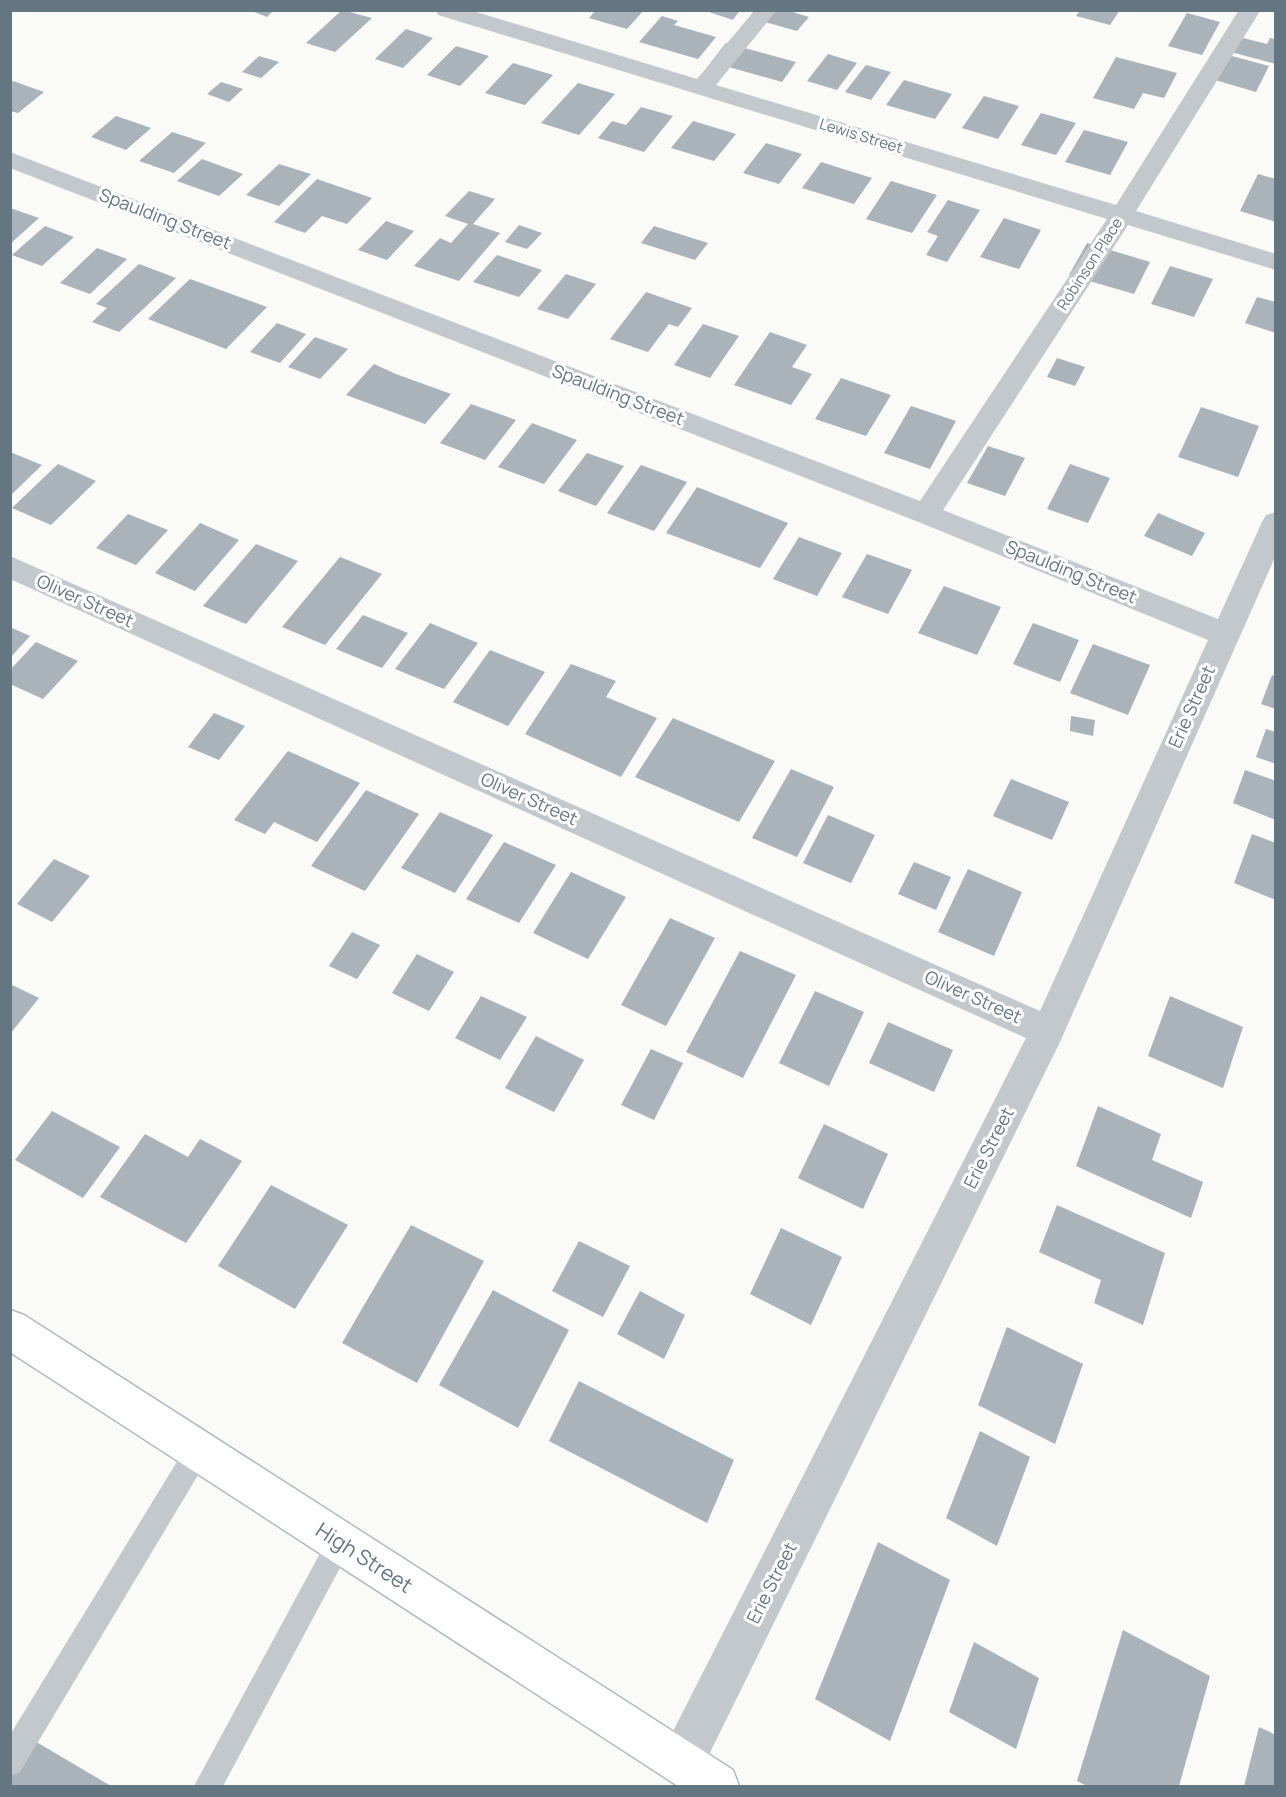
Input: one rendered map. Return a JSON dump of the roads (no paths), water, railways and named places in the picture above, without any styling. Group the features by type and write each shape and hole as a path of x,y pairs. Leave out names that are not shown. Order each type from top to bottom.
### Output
{"main road":[{"name":"High Street","path":"10,1329 717,1786"}],"street":[{"name":"Lewis Street","path":"446,10 1275,262"},
{"path":"701,88 767,10"},
{"name":"Robinson Place","path":"926,514 1254,12"},
{"name":"Spaulding Street","path":"10,159 926,514 1225,634"},
{"name":"Erie Street","path":"681,1763 1048,1031 1275,522"},
{"name":"Oliver Street","path":"10,567 1048,1031"}],"lane":[{"path":"10,1762 198,1451"},
{"path":"208,1786 340,1542"}]}
